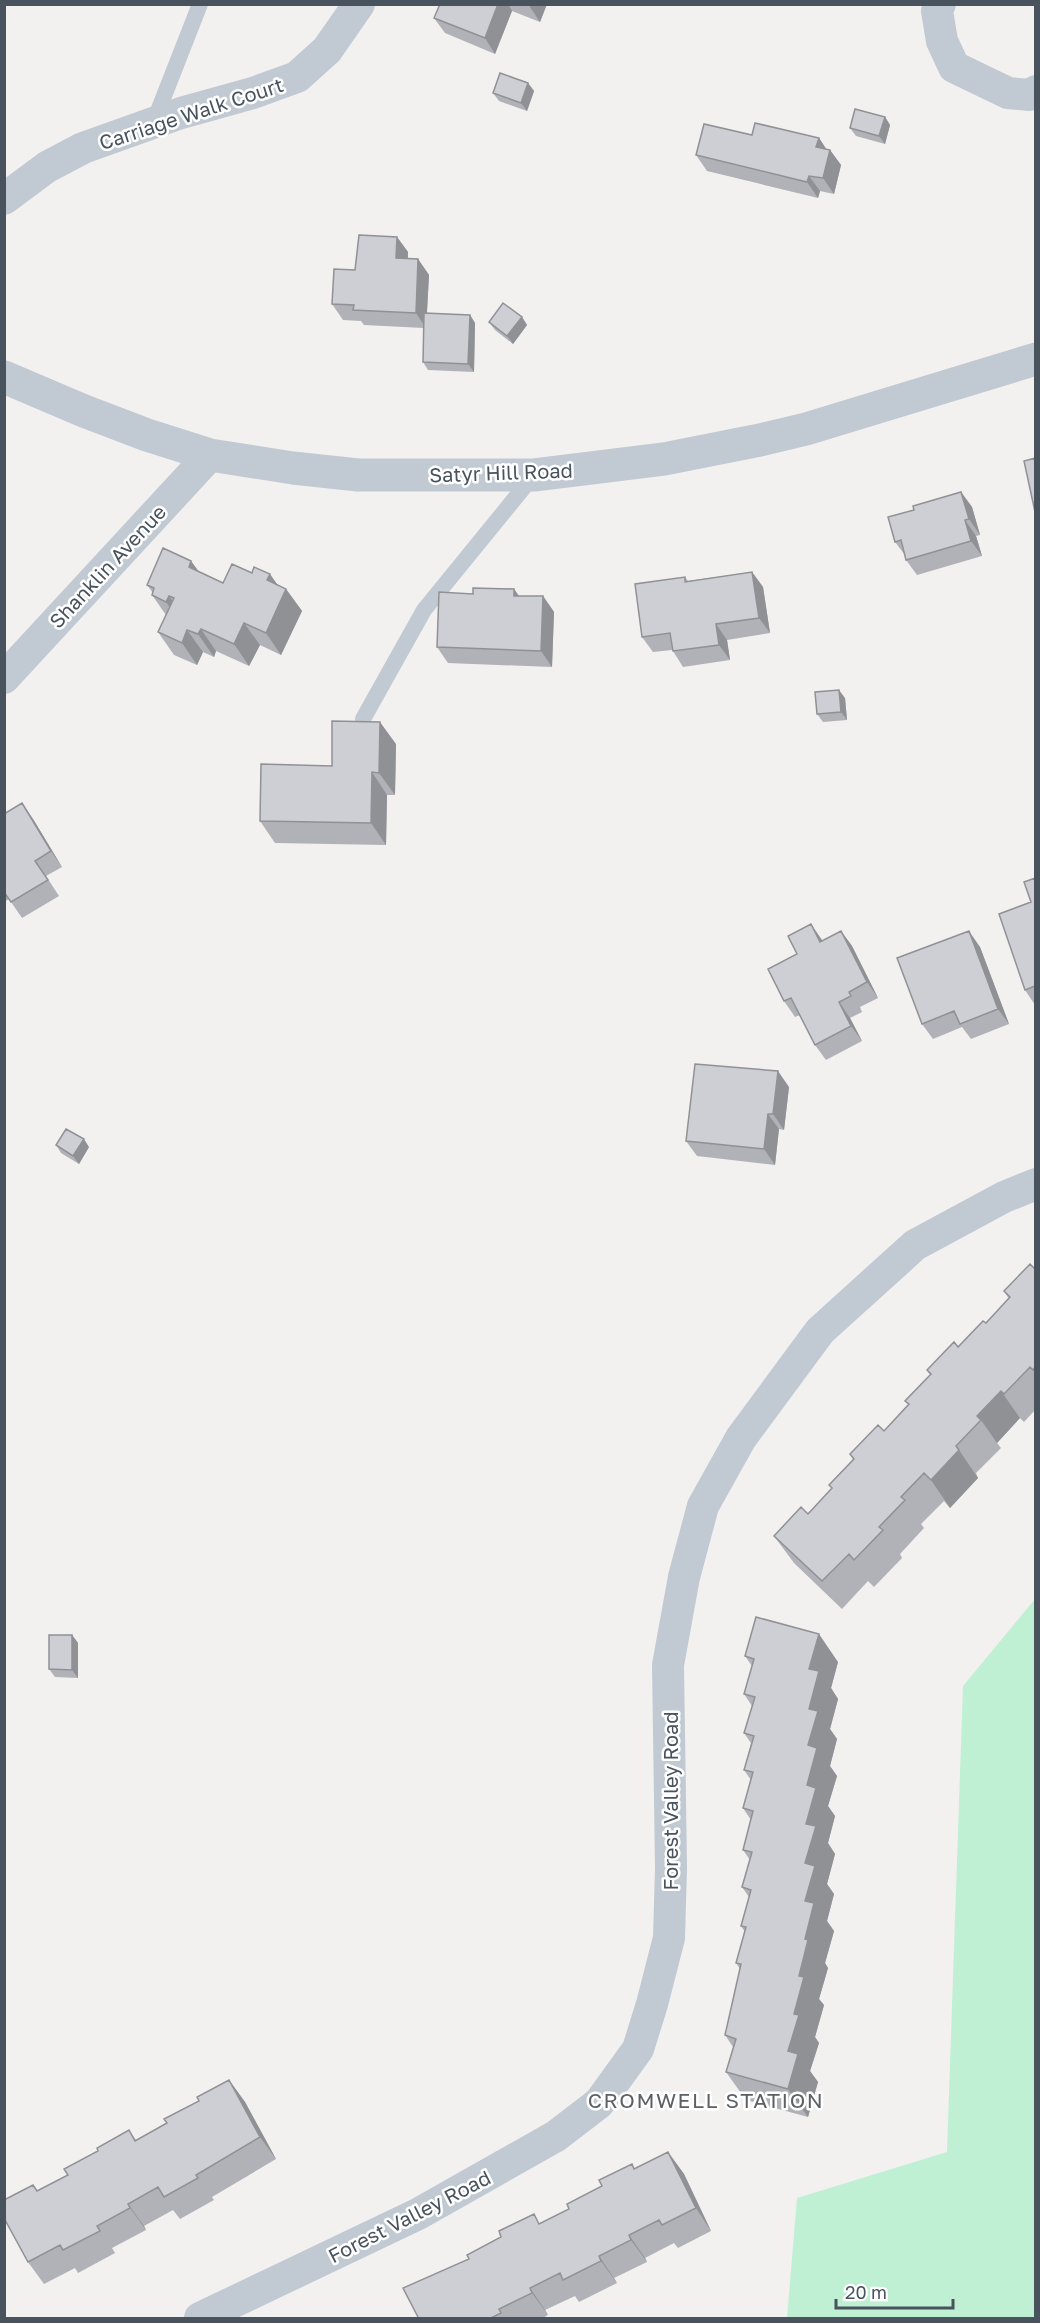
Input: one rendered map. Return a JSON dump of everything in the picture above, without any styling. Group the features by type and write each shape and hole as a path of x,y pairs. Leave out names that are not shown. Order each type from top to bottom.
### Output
{"street":[{"name":"Carriage Walk Court","path":"4,200 47,167 83,148 297,78 327,50 359,4"},
{"path":"940,4 937,11 942,41 954,67 1008,93 1030,95 1035,90"},
{"name":"Satyr Hill Road","path":"4,377 147,435 210,455 358,475 534,476 664,459 760,440 806,429 1035,359"},
{"name":"Shanklin Avenue","path":"4,678 210,455"},
{"name":"Forest Valley Road","path":"200,2319 418,2214 556,2136 599,2103 638,2049 669,1938 671,1868 668,1665 684,1577 703,1506 741,1438 820,1332 915,1245 1004,1197 1035,1184"}],"lane":[{"path":"153,124 200,4"},
{"path":"363,719 424,610 534,476"}],"green space":[{"path":"1035,1599 1035,2318 787,2318 797,2198 947,2152 963,1686"}],"building":[{"path":"440,4 498,4 485,38 434,18"},
{"path":"500,73 528,83 521,103 493,93"},
{"path":"855,109 885,117 879,136 850,128"},
{"path":"755,123 819,138 816,147 830,150 823,178 809,176 807,182 696,155 704,124 752,135"},
{"path":"359,235 397,237 396,258 418,259 416,313 353,310 354,305 332,304 334,269 355,270"},
{"path":"503,303 522,317 507,336 489,322"},
{"path":"424,313 470,315 468,364 423,362"},
{"path":"1035,458 1035,512 1024,461"},
{"path":"961,492 969,519 965,520 971,541 906,560 901,540 895,542 888,517 914,510 913,506"},
{"path":"163,548 191,561 189,567 223,583 232,564 252,573 254,567 270,574 267,580 286,589 266,633 244,623 234,644 201,629 198,634 187,630 182,643 158,632 174,598 169,596 166,602 152,595 154,588 147,585"},
{"path":"752,572 759,618 716,624 719,645 673,651 670,633 642,637 635,584 685,577 685,582"},
{"path":"473,588 514,589 514,596 543,596 541,651 437,647 439,592 473,594"},
{"path":"839,690 841,712 817,714 815,692"},
{"path":"332,721 380,722 379,773 372,772 371,823 260,821 261,764 332,766"},
{"path":"22,803 51,851 35,861 48,880 11,902 4,892 4,814"},
{"path":"1035,878 1035,986 1025,990 999,914 1031,902 1024,882"},
{"path":"811,924 820,942 841,931 867,982 849,992 851,996 839,1002 851,1026 815,1045 791,998 784,1001 768,969 797,954 788,936"},
{"path":"969,931 998,1009 960,1024 954,1011 922,1024 897,958"},
{"path":"695,1064 778,1071 773,1114 768,1114 764,1149 686,1141"},
{"path":"66,1129 84,1139 73,1156 56,1145"},
{"path":"1030,1264 1035,1269 1035,1367 1033,1370 1030,1367 1004,1394 1001,1391 977,1416 981,1420 956,1446 959,1450 931,1480 924,1473 901,1497 905,1500 879,1527 883,1530 854,1560 849,1554 822,1581 774,1536 801,1507 808,1514 832,1488 829,1485 854,1459 850,1454 878,1425 884,1431 909,1404 905,1401 931,1374 927,1370 954,1342 958,1347 983,1321 986,1323 1010,1297 1004,1291"},
{"path":"756,1617 819,1634 809,1669 819,1671 809,1709 818,1711 808,1745 817,1748 807,1785 816,1788 806,1824 816,1826 805,1863 815,1866 805,1901 814,1903 799,1976 804,1977 794,2014 799,2015 788,2051 798,2054 788,2089 726,2072 736,2039 725,2035 741,1964 736,1963 746,1927 741,1926 751,1890 742,1887 752,1852 743,1850 753,1811 743,1808 753,1772 744,1770 754,1736 744,1733 755,1697 744,1694 754,1659 745,1656"},
{"path":"49,1635 72,1635 72,1670 49,1669"},
{"path":"229,2080 260,2137 196,2175 198,2178 164,2197 158,2187 128,2204 130,2208 97,2226 100,2231 63,2250 60,2245 28,2262 4,2218 4,2200 33,2185 37,2191 68,2175 64,2169 98,2151 97,2148 129,2130 135,2141 167,2123 164,2119 199,2101 197,2097"},
{"path":"668,2152 696,2208 662,2225 659,2220 629,2235 631,2240 599,2256 601,2261 563,2280 560,2273 530,2288 532,2293 499,2309 501,2313 489,2319 419,2319 403,2288 469,2259 467,2255 501,2237 499,2231 534,2214 539,2224 569,2209 567,2204 602,2186 599,2180 632,2164 634,2169"}],"district":[{"name":"CROMWELL STATION","path":"706,2100"}]}
